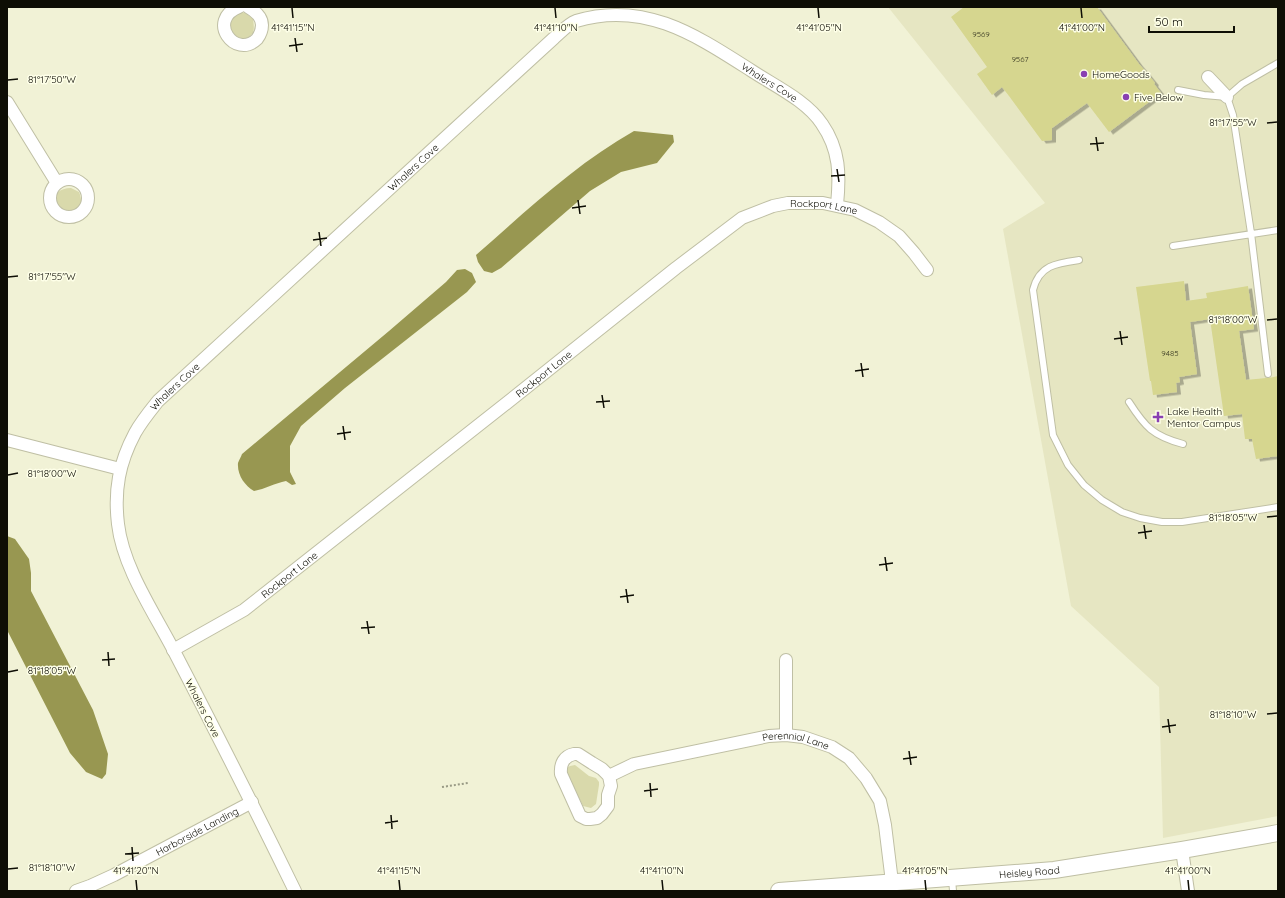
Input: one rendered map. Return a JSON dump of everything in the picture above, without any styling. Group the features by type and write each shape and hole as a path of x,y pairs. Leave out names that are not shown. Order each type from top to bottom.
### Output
{"street":[{"path":"234,8 227,15 224,22 224,29 232,42 239,45 246,45 259,37 262,30 262,22 259,15 248,7"},
{"name":"Whalers Cove","path":"295,891 252,802 135,577 121,542 117,510 120,469 135,432 158,401 554,38 574,21 596,10 614,11 636,9 683,26 801,102 822,124 832,143 837,158 839,180 837,205"},
{"path":"1208,78 1227,97"},
{"path":"7,102 57,183"},
{"name":"Rockport Lane","path":"174,650 244,610 676,268 742,218 773,206 800,202 837,205 855,210 888,227 899,236 908,245 926,270"},
{"path":"7,440 120,469"},
{"path":"786,660 786,735"},
{"name":"Perennial Lane","path":"609,776 634,764 769,736 786,735 803,737 832,747 849,758 866,778 880,801 885,825 887,885"},
{"path":"578,754 602,769 609,776 611,786 608,795 608,806 597,818 586,819 580,816 561,774 561,767 564,759 569,755 578,754"},
{"name":"Harborside Landing","path":"76,891 114,875 252,802"},
{"name":"Heisley Road","path":"779,891 887,885 952,884 1182,850 1278,833"},
{"path":"1182,850 1188,891"}],"lane":[{"path":"1178,90 1204,95 1227,97 1242,84 1278,63"},
{"path":"1227,97 1233,115 1251,233 1268,374"},
{"path":"1173,246 1278,230"},
{"path":"1079,260 1057,263 1042,271 1035,281 1033,290 1053,435 1068,465 1084,485 1102,500 1122,512 1140,518 1162,522 1182,522 1278,507"},
{"path":"1129,402 1140,419 1151,431 1166,440 1182,444"}],"path":[{"path":"442,787 468,783"}],"shaded area":[{"name":"Lake Health Mentor Campus","path":"888,7 1278,7 1278,816 1163,838 1159,687 1071,606 1003,229 1045,203"},
{"path":"239,12 246,13 253,19 254,24 253,33 249,37 242,40 229,34 230,17"},
{"path":"634,131 673,135 674,142 657,163 621,172 590,191 501,268 492,273 484,271 478,262 476,255 532,205 572,173 592,158"},
{"path":"71,188 79,192 81,204 78,210 67,216 60,213 56,209 53,200 55,195 59,192 64,189"},
{"path":"465,269 472,273 476,282 467,292 345,388 301,426 290,446 290,472 296,484 292,485 286,481 254,491 242,480 238,463 242,454 389,331 446,282 457,270"},
{"path":"7,536 15,539 29,559 31,591 93,710 108,754 106,774 102,779 86,772 70,753 7,630"},
{"path":"575,765 589,776 596,778 599,782 596,804 591,808 583,806 567,773 567,768"}],"building":[{"path":"964,7 1097,7 1161,93 1109,132 1087,103 1052,128 1052,140 1042,141 1002,87 992,95 977,74 987,67 951,17"},
{"path":"1184,281 1186,301 1207,298 1206,293 1248,286 1254,329 1239,331 1246,380 1278,376 1278,456 1256,459 1252,439 1245,439 1242,414 1224,416 1210,319 1190,322 1197,374 1179,377 1180,382 1176,383 1177,392 1153,395 1136,287"}],"place":[{"name":"HomeGoods","path":"1084,74"},
{"name":"Five Below","path":"1126,97"},
{"name":"Lake Health Mentor Campus","path":"1158,417"}]}
